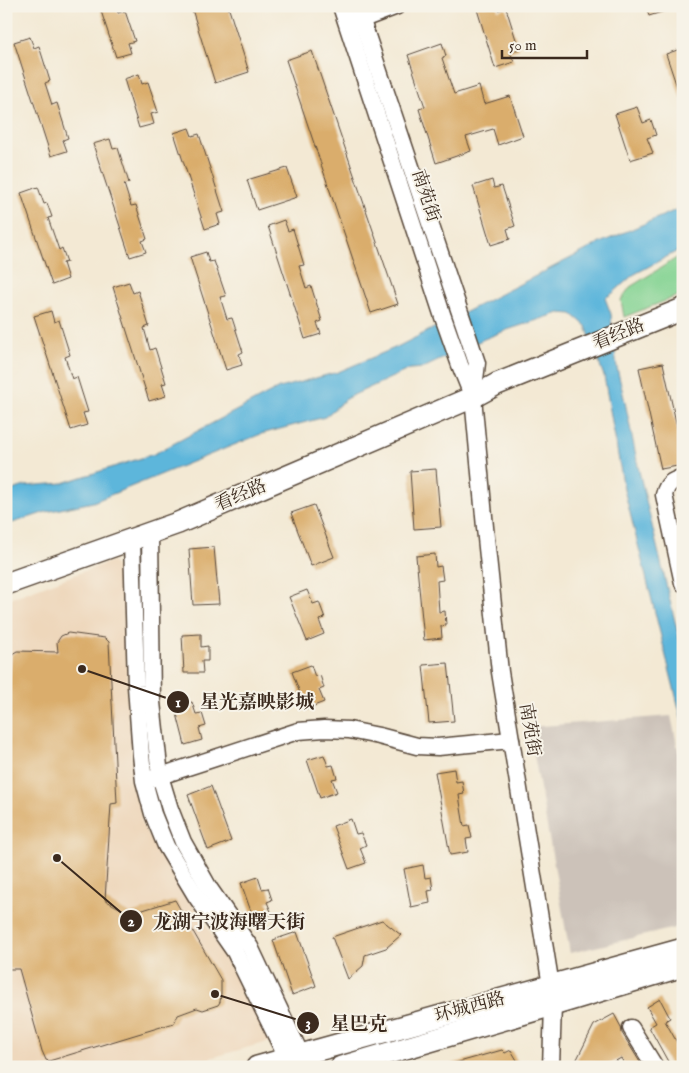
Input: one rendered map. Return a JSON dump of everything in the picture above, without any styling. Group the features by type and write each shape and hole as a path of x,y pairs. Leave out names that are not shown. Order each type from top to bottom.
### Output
{"main road":[{"name":"看经路","path":"6,584 178,523 472,397 498,384 596,352 630,338 683,309"},
{"name":"看经路","path":"630,338 683,324"},
{"name":"环城西路","path":"341,1067 683,949"},
{"name":"环城西路","path":"257,1067 552,995 683,966"}],"street":[{"name":"南苑街","path":"342,6 355,17 477,364 472,397 500,672 552,995 551,1067"},
{"path":"355,17 398,6"},
{"name":"南苑街","path":"355,17 443,317 472,397"},
{"path":"683,477 674,480 666,487 664,494 683,583"},
{"path":"141,536 152,702 160,776 183,842 209,888 250,947 294,1057"},
{"path":"141,536 136,686 140,755 144,781 153,814 166,846 196,896 235,952 294,1057"},
{"path":"144,781 298,731 349,730 417,746 511,740"},
{"path":"631,1028 655,1067"}],"shaded area":[{"path":"112,561 125,578 128,711 142,825 212,934 271,1041 178,1067 6,1067 6,600"},
{"path":"671,716 683,773 683,926 570,953 529,727"}],"green space":[{"path":"683,254 683,294 624,317 621,300 630,287"}],"water":[{"path":"683,207 683,248 633,275 605,298 611,314 617,368 639,471 683,655 683,724 624,489 604,376 586,326 572,314 559,313 507,330 423,368 410,369 347,398 325,417 261,434 93,502 46,512 6,525 6,492 25,486 63,483 154,454 279,388 338,372 397,347 602,242"}],"building":[{"path":"116,6 118,13 125,11 135,41 128,43 131,53 116,57 100,8"},
{"path":"191,6 228,6 249,72 215,83"},
{"path":"476,6 497,6 498,10 506,8 519,49 510,52 514,62 495,68"},
{"path":"646,6 673,6 674,8 649,16"},
{"path":"30,37 34,48 39,46 50,81 45,83 52,105 57,103 68,138 63,140 67,151 51,156 14,42"},
{"path":"442,43 446,56 442,58 454,94 479,86 484,104 510,96 523,136 498,145 493,129 466,137 471,151 436,163 419,109 425,107 408,55"},
{"path":"683,48 683,99 681,99 666,54"},
{"path":"312,51 398,304 371,313 286,60"},
{"path":"139,74 142,84 148,82 158,112 151,114 154,124 139,128 124,79"},
{"path":"637,107 643,123 651,120 656,135 647,138 653,153 630,160 615,114"},
{"path":"189,128 192,136 199,134 224,212 217,214 220,224 205,229 174,133"},
{"path":"110,139 113,149 118,148 129,183 124,184 131,206 136,205 147,239 142,241 146,252 130,257 93,144"},
{"path":"287,168 297,197 257,210 247,180"},
{"path":"492,180 494,188 502,186 515,226 507,229 510,239 491,245 473,186"},
{"path":"38,187 44,204 47,203 52,217 48,218 59,250 62,248 67,262 63,263 68,279 52,285 21,193"},
{"path":"284,220 288,231 293,229 304,265 299,266 306,288 311,286 322,321 317,323 321,334 305,339 268,226"},
{"path":"206,252 209,262 214,261 226,296 220,297 227,319 232,318 243,352 239,354 242,365 226,370 190,257"},
{"path":"129,282 133,293 138,291 149,326 144,328 150,350 155,348 166,383 162,384 166,396 149,401 113,287"},
{"path":"51,311 54,322 59,320 70,355 65,357 72,379 77,377 88,412 83,413 87,425 71,430 34,316"},
{"path":"663,363 683,454 683,465 661,469 639,368"},
{"path":"436,469 441,527 414,529 410,471"},
{"path":"314,505 334,557 311,566 291,513"},
{"path":"214,547 219,604 193,605 189,549"},
{"path":"435,554 436,567 441,566 443,580 437,581 439,612 445,611 446,625 441,626 442,638 424,640 416,556"},
{"path":"307,590 313,604 319,602 325,618 319,620 324,634 307,641 289,597"},
{"path":"68,633 105,638 109,642 117,803 111,804 105,900 130,914 175,900 221,980 221,994 218,1005 203,1010 197,1008 178,1015 174,1023 49,1061 46,1060 42,1051 19,969 6,969 6,721 12,654 17,651 58,652 57,642 61,636"},
{"path":"201,634 201,647 208,646 208,661 202,661 203,673 184,673 182,635"},
{"path":"448,663 454,721 429,723 423,665"},
{"path":"311,665 315,677 320,675 324,688 319,690 324,702 306,709 292,672"},
{"path":"192,702 196,714 202,713 206,726 199,728 202,740 185,745 175,706"},
{"path":"324,755 328,766 333,765 337,778 332,779 337,792 320,798 307,760"},
{"path":"454,769 456,782 462,781 464,794 459,795 464,826 469,825 472,838 466,839 468,852 450,855 435,772"},
{"path":"211,786 231,841 208,850 188,795"},
{"path":"351,819 356,834 361,833 366,845 360,848 366,863 349,869 333,826"},
{"path":"423,865 425,878 431,877 433,890 428,891 430,903 411,907 404,869"},
{"path":"258,877 262,889 268,888 272,900 267,902 272,914 254,920 241,883"},
{"path":"382,920 401,935 386,948 365,955 363,966 348,979 332,937"},
{"path":"297,932 316,986 292,995 273,940"},
{"path":"660,999 670,1018 665,1021 683,1053 683,1060 671,1067 649,1027 656,1023 647,1007"},
{"path":"614,1014 622,1033 643,1067 626,1067 621,1058 605,1067 575,1067 576,1061 594,1025"},
{"path":"502,1050 505,1053 511,1050 521,1067 453,1067 452,1064"}],"place":[{"name":"星光嘉映影城","path":"82,669"},
{"name":"龙湖宁波海曙天街","path":"57,858"},
{"name":"星巴克","path":"215,994"}]}
